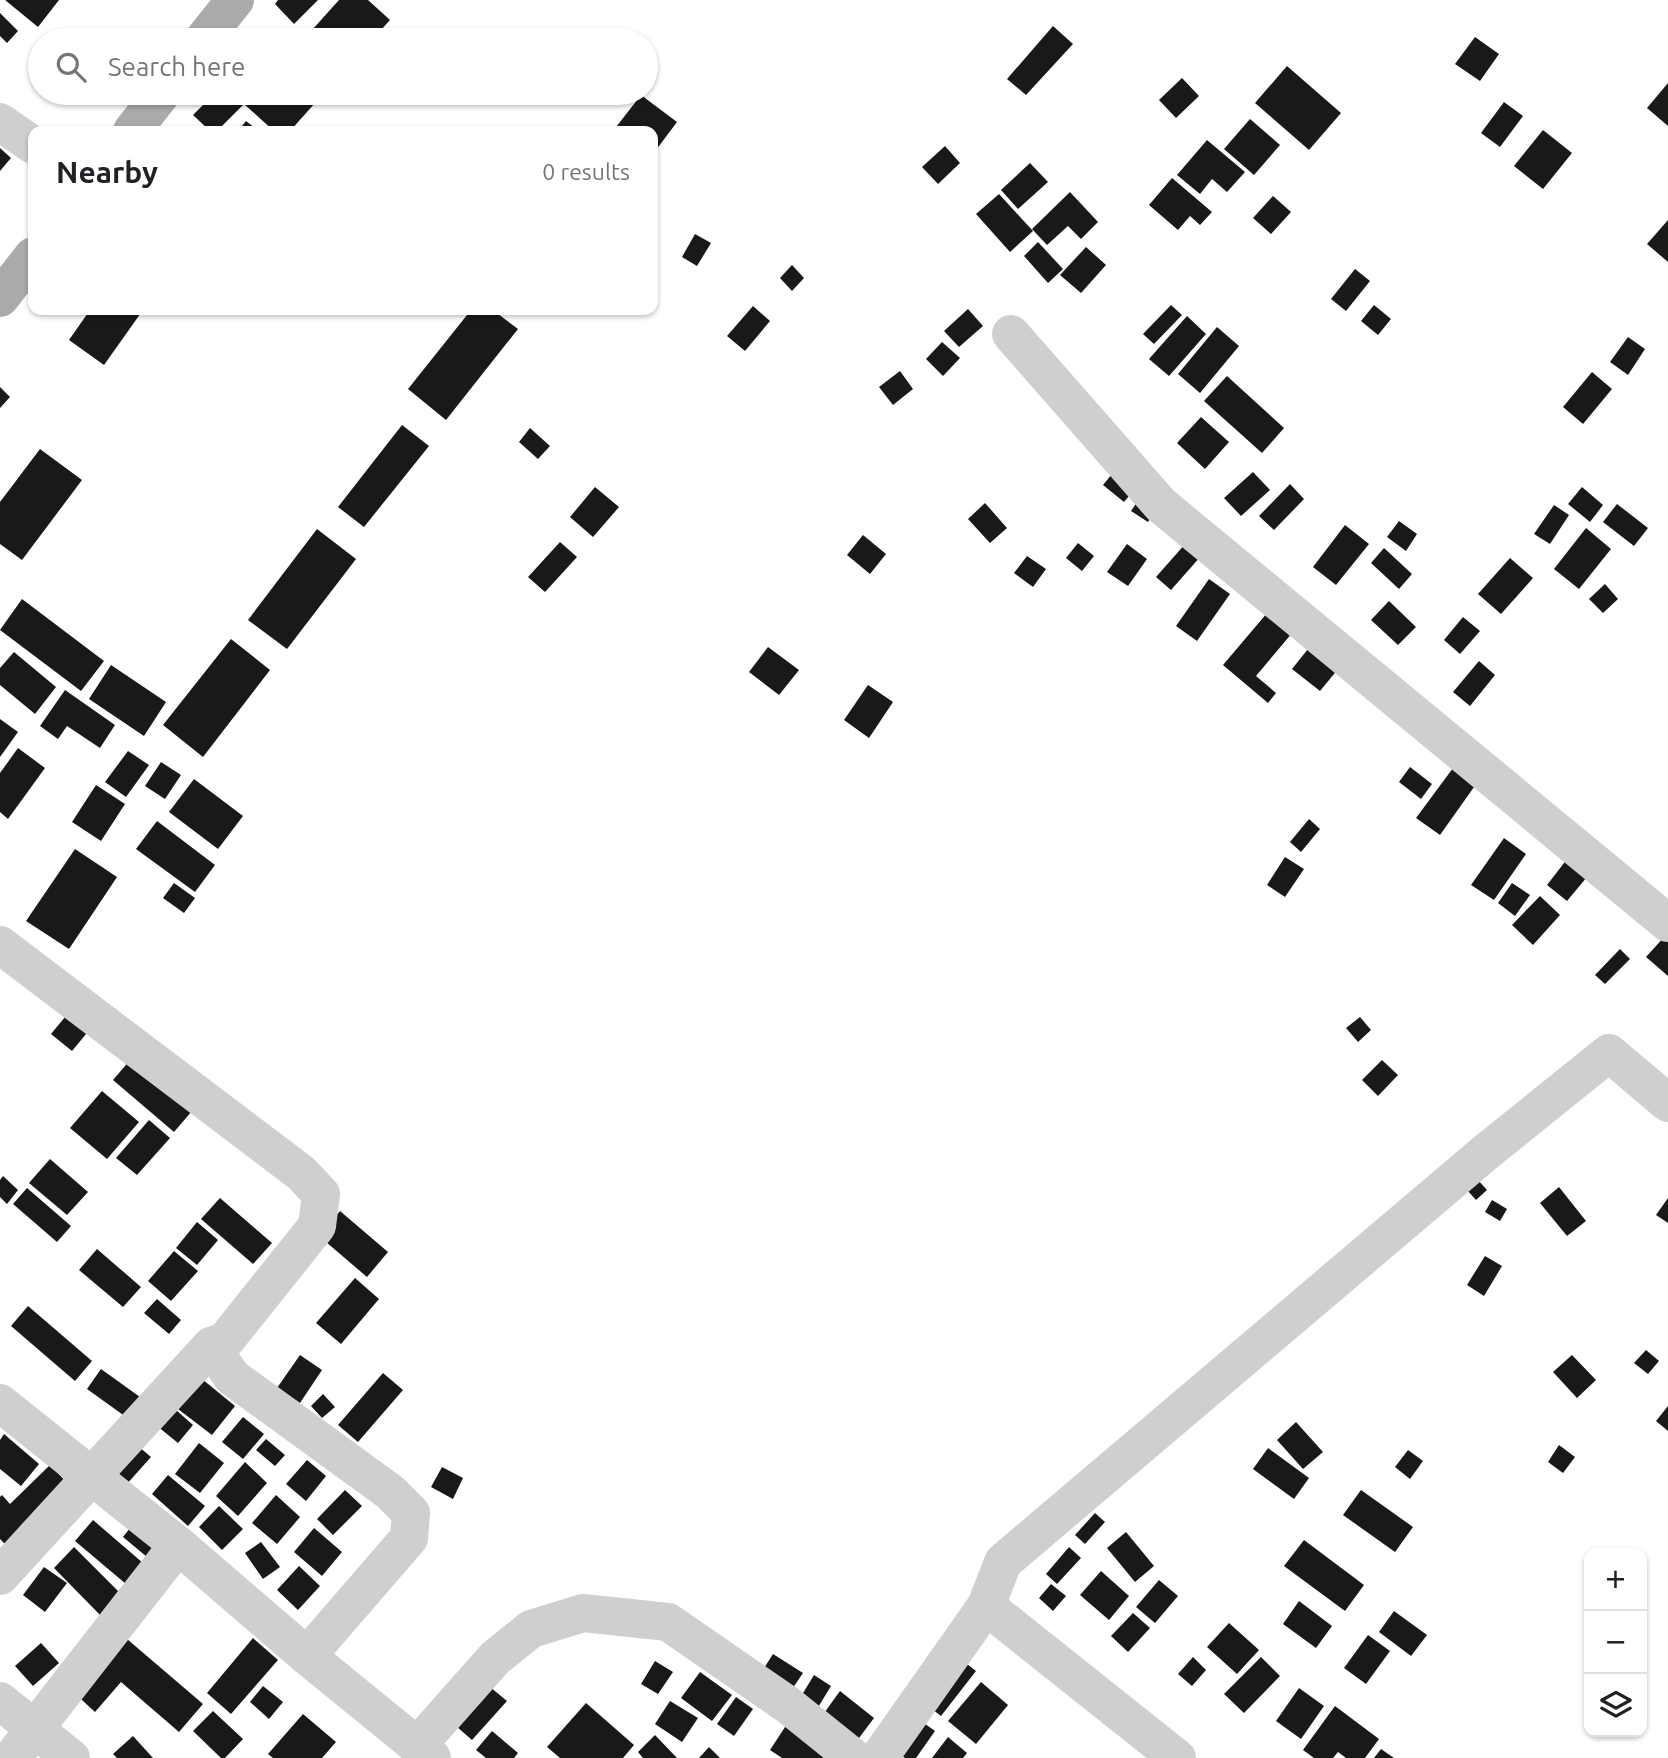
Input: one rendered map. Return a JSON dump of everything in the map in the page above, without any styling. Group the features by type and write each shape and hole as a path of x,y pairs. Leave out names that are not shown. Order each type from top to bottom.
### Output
{"main road":[{"path":"213,28 235,0"},
{"path":"136,126 153,105"},
{"path":"0,298 28,262"}],"street":[{"path":"0,122 28,142"},
{"path":"1011,334 1161,505 1668,923"},
{"path":"0,945 301,1173 321,1194 317,1226 225,1341 211,1346 0,1576"},
{"path":"879,1758 986,1606 1003,1563 1486,1152 1609,1053 1668,1103"},
{"path":"211,1346 232,1377 390,1492 411,1513 409,1538 307,1656"},
{"path":"0,1403 178,1545 307,1656 425,1752 495,1658 531,1629 583,1613 668,1622 788,1705 854,1758"},
{"path":"23,1743 178,1545"},
{"path":"986,1606 1177,1758"},
{"path":"0,1701 23,1743 71,1758"}],"building":[{"path":"5,0 59,0 38,27"},
{"path":"278,0 318,0 294,24 275,4"},
{"path":"339,0 368,0 390,20 383,28 314,28"},
{"path":"0,13 18,31 7,43 0,36"},
{"path":"1053,26 1073,44 1026,95 1007,79"},
{"path":"1475,37 1499,54 1480,81 1455,64"},
{"path":"1287,66 1341,113 1309,150 1255,103"},
{"path":"1182,78 1199,96 1176,118 1159,100"},
{"path":"1668,83 1668,126 1647,108"},
{"path":"1504,102 1523,116 1500,147 1481,133"},
{"path":"203,105 243,105 222,126 205,126 193,115"},
{"path":"245,105 313,105 294,126 268,126"},
{"path":"633,105 654,105 677,122 658,147 658,126 617,126"},
{"path":"1250,119 1280,145 1254,175 1224,149"},
{"path":"1543,130 1572,153 1543,189 1514,166"},
{"path":"1207,140 1245,172 1227,192 1212,179 1200,194 1177,175"},
{"path":"945,146 960,163 938,184 922,167"},
{"path":"0,148 11,158 0,171"},
{"path":"1030,163 1048,182 1018,209 1001,190"},
{"path":"1172,178 1212,212 1200,225 1190,216 1178,230 1149,205"},
{"path":"1070,192 1098,222 1081,239 1068,226 1047,245 1032,229"},
{"path":"999,194 1033,231 1010,252 976,214"},
{"path":"1273,196 1291,212 1271,234 1253,218"},
{"path":"1668,220 1668,262 1647,244"},
{"path":"695,234 711,243 697,266 682,257"},
{"path":"1038,242 1063,269 1048,283 1024,256"},
{"path":"1086,247 1106,265 1081,293 1060,275"},
{"path":"792,265 804,278 792,291 780,278"},
{"path":"1355,269 1370,281 1346,311 1331,299"},
{"path":"1171,305 1182,315 1154,344 1143,334"},
{"path":"1374,305 1391,319 1378,335 1361,321"},
{"path":"753,306 770,321 745,351 727,336"},
{"path":"968,309 983,326 959,347 944,331"},
{"path":"86,315 139,315 104,365 69,340"},
{"path":"467,315 500,315 518,329 446,420 408,389"},
{"path":"1187,316 1206,334 1169,376 1149,359"},
{"path":"1217,327 1239,346 1200,393 1178,374"},
{"path":"1628,337 1645,349 1628,375 1610,362"},
{"path":"942,342 960,358 943,376 926,359"},
{"path":"900,371 913,389 893,405 879,387"},
{"path":"1592,372 1612,389 1583,424 1563,407"},
{"path":"1227,376 1284,428 1262,453 1204,401"},
{"path":"0,387 10,397 0,408"},
{"path":"1201,417 1229,442 1205,469 1177,443"},
{"path":"402,425 429,446 364,527 338,507"},
{"path":"530,428 550,446 538,459 519,442"},
{"path":"40,449 82,480 22,560 0,544 0,502"},
{"path":"1117,468 1138,485 1124,502 1103,485"},
{"path":"1253,472 1270,490 1241,516 1224,498"},
{"path":"1290,484 1304,499 1274,530 1259,516"},
{"path":"595,487 619,507 593,537 570,517"},
{"path":"1582,487 1603,505 1590,522 1568,504"},
{"path":"1140,498 1156,509 1148,522 1131,511"},
{"path":"985,503 1007,528 990,543 968,519"},
{"path":"1617,504 1648,528 1634,546 1603,522"},
{"path":"1554,505 1569,515 1550,544 1534,534"},
{"path":"1399,521 1417,534 1406,551 1387,537"},
{"path":"1345,525 1369,544 1336,585 1313,567"},
{"path":"1586,528 1611,549 1579,589 1554,569"},
{"path":"317,529 356,559 287,649 248,620"},
{"path":"863,535 886,554 870,574 847,555"},
{"path":"560,542 577,557 545,592 528,577"},
{"path":"1078,543 1094,556 1082,571 1066,558"},
{"path":"1186,543 1201,556 1171,590 1156,577"},
{"path":"1127,544 1147,559 1128,586 1107,572"},
{"path":"1384,548 1412,574 1399,589 1371,563"},
{"path":"1027,556 1046,569 1033,587 1014,573"},
{"path":"1510,558 1533,578 1501,614 1478,594"},
{"path":"1209,579 1230,594 1197,641 1176,626"},
{"path":"1605,584 1618,599 1603,613 1589,599"},
{"path":"22,599 104,661 81,691 0,630"},
{"path":"1389,601 1416,627 1398,645 1371,620"},
{"path":"1274,605 1298,626 1256,676 1276,693 1268,703 1223,665"},
{"path":"1463,617 1480,631 1460,654 1444,640"},
{"path":"1320,634 1348,657 1320,691 1292,669"},
{"path":"231,639 270,670 203,757 163,725"},
{"path":"768,647 799,670 779,695 749,672"},
{"path":"14,652 56,687 35,714 0,685 0,668"},
{"path":"1479,661 1495,675 1470,706 1453,692"},
{"path":"111,665 166,702 144,736 89,699"},
{"path":"868,685 893,702 869,738 844,720"},
{"path":"65,690 115,725 100,748 67,726 58,739 40,726"},
{"path":"0,719 18,732 0,757"},
{"path":"18,748 45,768 8,819 0,812 0,773"},
{"path":"128,751 149,765 126,797 105,782"},
{"path":"161,762 181,775 165,799 145,786"},
{"path":"1456,764 1479,780 1440,835 1416,818"},
{"path":"1410,767 1432,784 1421,799 1399,782"},
{"path":"194,779 243,816 218,849 169,812"},
{"path":"96,785 125,804 101,841 72,822"},
{"path":"1309,819 1320,829 1301,852 1290,842"},
{"path":"157,821 215,865 195,892 136,849"},
{"path":"1504,838 1526,854 1494,900 1471,885"},
{"path":"75,849 117,877 69,949 26,921"},
{"path":"1571,854 1592,871 1567,901 1547,885"},
{"path":"1285,857 1304,869 1285,897 1267,885"},
{"path":"174,883 195,898 184,913 163,898"},
{"path":"1512,883 1530,895 1515,916 1498,903"},
{"path":"1540,896 1560,915 1533,945 1512,925"},
{"path":"1665,936 1668,939 1668,976 1646,957"},
{"path":"1620,949 1630,959 1605,984 1595,975"},
{"path":"70,1011 91,1028 72,1051 51,1034"},
{"path":"1360,1017 1371,1030 1358,1042 1346,1028"},
{"path":"131,1059 192,1111 174,1132 113,1080"},
{"path":"1382,1060 1398,1075 1378,1096 1362,1080"},
{"path":"102,1091 139,1122 107,1159 70,1128"},
{"path":"149,1120 170,1138 137,1175 116,1158"},
{"path":"50,1159 88,1192 67,1215 29,1183"},
{"path":"3,1176 18,1190 7,1204 0,1197 0,1180"},
{"path":"1477,1179 1487,1190 1476,1200 1467,1190"},
{"path":"1559,1187 1586,1221 1567,1236 1540,1203"},
{"path":"27,1188 71,1226 57,1242 13,1204"},
{"path":"220,1198 272,1243 253,1264 201,1219"},
{"path":"1668,1198 1668,1223 1656,1215"},
{"path":"1492,1200 1507,1209 1500,1221 1485,1212"},
{"path":"340,1211 388,1252 367,1277 319,1236"},
{"path":"197,1222 218,1240 197,1265 176,1248"},
{"path":"97,1249 141,1287 123,1307 79,1270"},
{"path":"174,1251 198,1271 171,1301 148,1281"},
{"path":"1485,1256 1502,1266 1484,1296 1467,1285"},
{"path":"355,1278 379,1299 341,1344 316,1323"},
{"path":"157,1299 181,1320 169,1334 144,1313"},
{"path":"28,1306 92,1361 75,1381 11,1326"},
{"path":"1646,1350 1659,1361 1648,1374 1634,1363"},
{"path":"300,1355 322,1370 300,1403 277,1388"},
{"path":"1572,1355 1596,1380 1577,1398 1553,1372"},
{"path":"101,1369 140,1397 126,1417 87,1389"},
{"path":"383,1373 403,1390 358,1442 338,1425"},
{"path":"202,1379 235,1406 212,1435 178,1409"},
{"path":"323,1394 335,1407 322,1418 311,1406"},
{"path":"167,1402 193,1425 178,1443 151,1421"},
{"path":"1668,1406 1668,1431 1656,1421"},
{"path":"243,1417 264,1434 243,1459 222,1442"},
{"path":"1296,1422 1323,1452 1303,1469 1277,1440"},
{"path":"4,1434 39,1464 21,1486 0,1469 0,1440"},
{"path":"266,1439 285,1455 275,1466 256,1450"},
{"path":"131,1440 151,1457 126,1485 106,1466"},
{"path":"199,1443 224,1463 200,1493 175,1474"},
{"path":"1559,1445 1575,1457 1563,1473 1548,1462"},
{"path":"1268,1448 1309,1478 1294,1499 1253,1469"},
{"path":"1408,1450 1423,1461 1410,1479 1395,1467"},
{"path":"307,1460 326,1476 306,1501 286,1484"},
{"path":"245,1462 267,1483 238,1516 216,1496"},
{"path":"50,1465 77,1493 15,1554 0,1539 0,1497 2,1495 10,1504"},
{"path":"442,1467 463,1478 453,1499 431,1487"},
{"path":"168,1475 205,1506 188,1526 152,1494"},
{"path":"345,1490 362,1506 333,1535 317,1519"},
{"path":"1361,1490 1413,1527 1395,1552 1343,1515"},
{"path":"276,1495 300,1517 277,1544 252,1523"},
{"path":"219,1506 243,1529 222,1550 199,1527"},
{"path":"1095,1513 1105,1522 1085,1544 1075,1535"},
{"path":"93,1520 143,1563 126,1584 75,1541"},
{"path":"134,1523 158,1543 147,1557 123,1537"},
{"path":"314,1528 342,1552 322,1576 294,1552"},
{"path":"1126,1532 1154,1566 1135,1582 1107,1548"},
{"path":"1304,1540 1364,1585 1345,1611 1284,1566"},
{"path":"261,1542 280,1567 263,1579 245,1553"},
{"path":"74,1547 124,1597 103,1618 54,1568"},
{"path":"1069,1547 1081,1558 1057,1584 1046,1574"},
{"path":"299,1566 320,1586 298,1610 277,1590"},
{"path":"44,1567 67,1583 45,1612 23,1595"},
{"path":"1101,1571 1129,1596 1109,1620 1080,1595"},
{"path":"1159,1580 1178,1596 1155,1623 1136,1607"},
{"path":"1051,1584 1066,1596 1053,1611 1039,1598"},
{"path":"1299,1601 1332,1626 1316,1648 1283,1624"},
{"path":"1394,1611 1427,1635 1411,1656 1379,1632"},
{"path":"1133,1613 1150,1628 1128,1652 1111,1636"},
{"path":"1229,1623 1259,1650 1237,1674 1207,1647"},
{"path":"120,1633 203,1704 179,1732 121,1682 95,1712 71,1690"},
{"path":"1368,1635 1390,1651 1366,1684 1344,1668"},
{"path":"253,1638 278,1660 231,1714 207,1693"},
{"path":"41,1643 59,1663 33,1686 15,1666"},
{"path":"773,1654 803,1673 788,1695 759,1676"},
{"path":"958,1657 976,1671 941,1716 924,1703"},
{"path":"1193,1657 1206,1670 1192,1686 1178,1674"},
{"path":"1261,1657 1280,1676 1244,1713 1224,1694"},
{"path":"655,1661 673,1672 658,1694 641,1684"},
{"path":"700,1672 732,1695 712,1721 681,1698"},
{"path":"814,1675 831,1686 814,1714 797,1703"},
{"path":"484,1682 507,1701 472,1740 449,1720"},
{"path":"981,1682 1008,1705 976,1744 948,1721"},
{"path":"263,1686 283,1702 269,1719 250,1702"},
{"path":"1299,1688 1324,1706 1301,1739 1276,1721"},
{"path":"840,1691 874,1718 856,1742 822,1716"},
{"path":"736,1697 753,1709 734,1736 717,1724"},
{"path":"670,1701 698,1718 682,1742 655,1724"},
{"path":"586,1703 634,1745 623,1758 560,1758 547,1747"},
{"path":"1335,1706 1379,1739 1365,1758 1346,1758 1338,1752 1333,1758 1314,1758 1303,1750"},
{"path":"213,1711 243,1739 225,1758 221,1758 193,1731"},
{"path":"303,1714 336,1742 322,1758 273,1758 268,1754"},
{"path":"914,1716 935,1731 916,1758 905,1758 891,1748"},
{"path":"787,1724 827,1758 782,1758 770,1750"},
{"path":"492,1731 518,1753 514,1758 486,1758 476,1750"},
{"path":"655,1735 677,1758 643,1758 638,1752"},
{"path":"133,1736 153,1758 117,1758 113,1754"},
{"path":"948,1737 967,1753 963,1758 932,1758"},
{"path":"709,1747 720,1758 699,1758"},
{"path":"1381,1749 1394,1758 1374,1758"}]}
